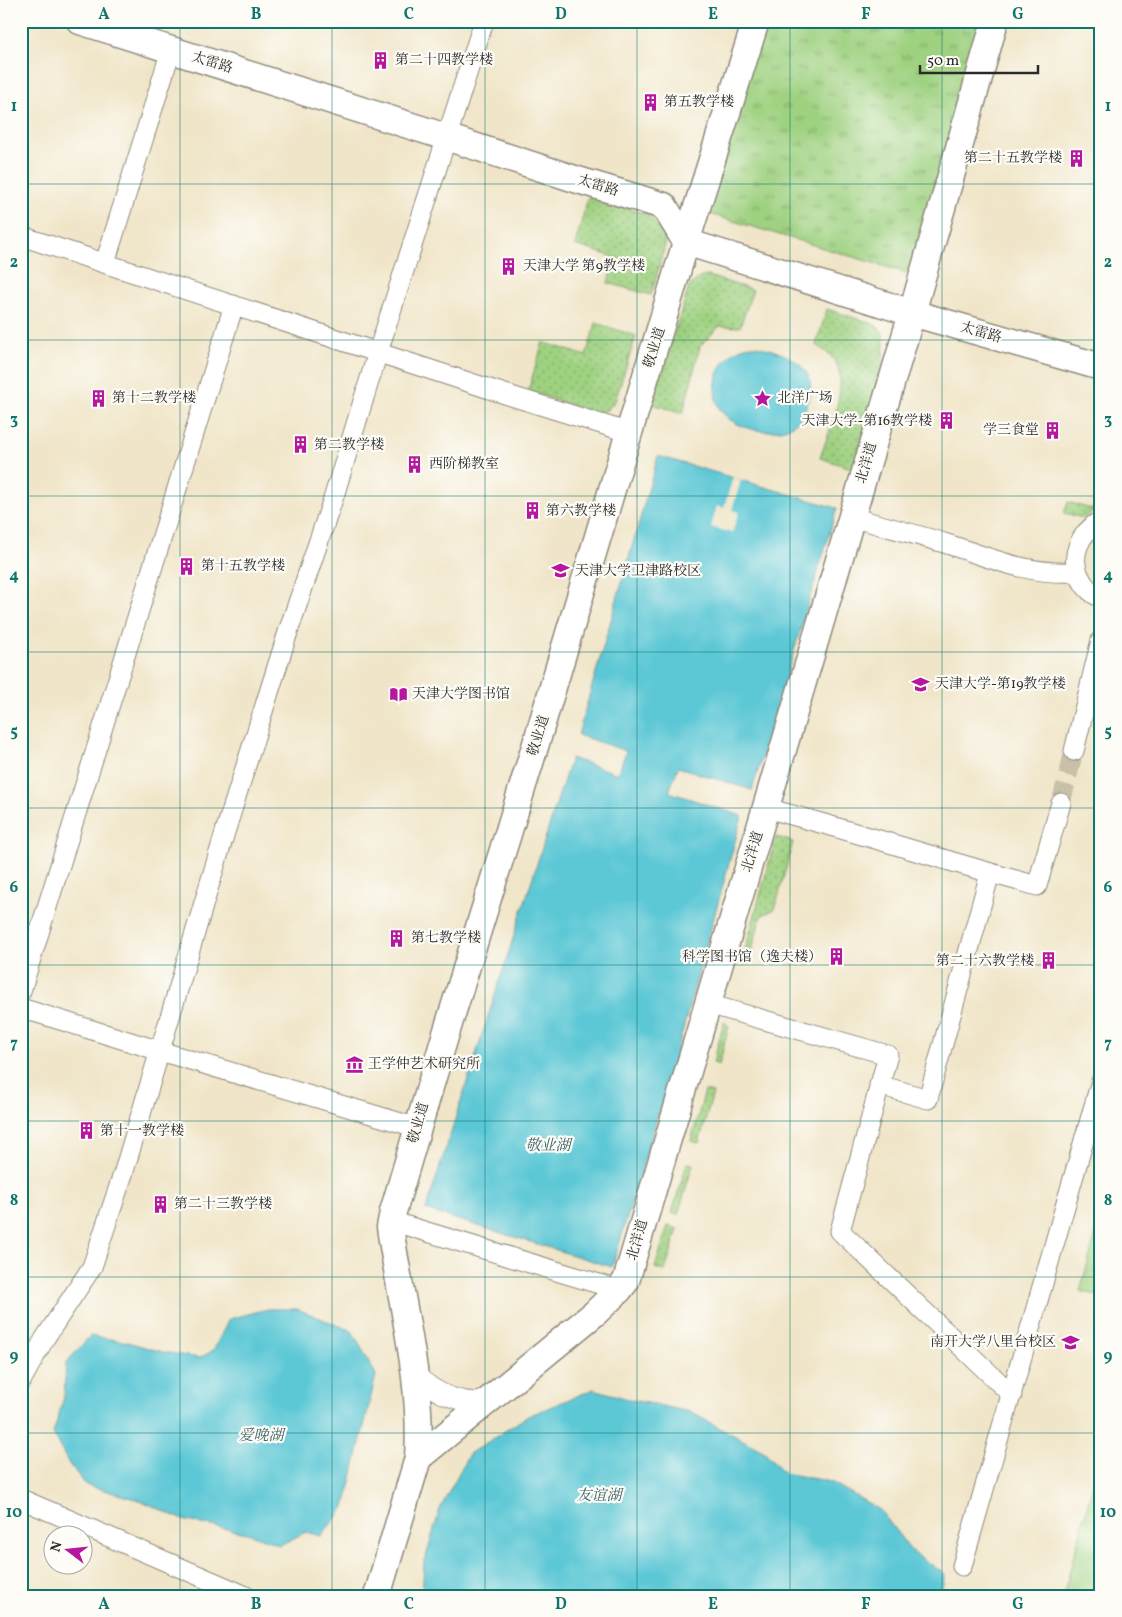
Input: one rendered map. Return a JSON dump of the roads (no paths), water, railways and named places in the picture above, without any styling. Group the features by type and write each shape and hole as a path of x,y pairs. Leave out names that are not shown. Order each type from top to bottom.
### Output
{"street":[{"name":"太雷路","path":"80,21 664,206 686,242 912,313 1101,367"},
{"path":"21,1381 45,1338 92,1267 124,1171 226,829 288,632 334,496 484,21"},
{"name":"敬业道","path":"418,1458 419,1412 415,1374 392,1241 391,1221 686,242 756,21"},
{"name":"北洋道","path":"418,1458 595,1313 626,1281 912,313 995,21"},
{"path":"105,263 171,50"},
{"path":"21,236 630,433"},
{"path":"21,991 234,305"},
{"path":"851,517 945,544 1012,566 1039,572 1077,572"},
{"path":"1101,520 1090,526 1082,536 1077,547 1075,560 1077,572 1084,586 1101,598"},
{"path":"1074,751 1101,640"},
{"path":"766,808 1037,886 1061,803"},
{"path":"879,1085 928,1099 990,873"},
{"path":"708,1004 888,1055 840,1231 1012,1395"},
{"path":"21,1008 418,1128"},
{"path":"962,1566 1101,1080"},
{"path":"391,1221 619,1290"},
{"path":"415,1374 432,1388 446,1396 462,1401 486,1402"},
{"path":"377,1596 418,1458"},
{"path":"21,1499 246,1596"}],"water":[{"path":"757,346 778,352 798,363 805,370 809,379 811,390 801,417 791,426 776,431 750,429 730,420 720,409 715,395 715,386 720,369 730,355 746,347"},
{"name":"敬业湖","path":"658,456 837,508 752,790 678,767 669,792 742,816 672,1069 612,1267 426,1210 571,758 618,774 626,751 578,735"},
{"name":"爱晚湖","path":"268,1309 297,1309 352,1331 376,1375 345,1507 321,1536 306,1532 280,1545 247,1533 183,1520 142,1501 86,1485 69,1464 53,1434 64,1397 66,1363 90,1336 123,1341 163,1352 199,1358 213,1351 229,1319"},
{"name":"友谊湖","path":"594,1389 628,1399 690,1412 765,1452 784,1473 831,1482 880,1510 911,1551 945,1574 940,1596 422,1596 424,1564 440,1509 469,1454 528,1416"}],"tunnel":[{"path":"1061,803 1074,751"}],"place":[{"name":"第二十四教学楼","path":"381,60"},
{"name":"第五教学楼","path":"650,102"},
{"name":"第二十五教学楼","path":"1076,158"},
{"name":"天津大学 第9教学楼","path":"509,266"},
{"name":"第十二教学楼","path":"98,398"},
{"name":"北洋广场","path":"763,398"},
{"name":"天津大学-第16教学楼","path":"946,421"},
{"name":"学三食堂","path":"1053,430"},
{"name":"第二教学楼","path":"300,445"},
{"name":"西阶梯教室","path":"415,464"},
{"name":"第六教学楼","path":"532,511"},
{"name":"第十五教学楼","path":"187,566"},
{"name":"天津大学卫津路校区","path":"561,571"},
{"name":"天津大学-第19教学楼","path":"921,684"},
{"name":"天津大学图书馆","path":"398,694"},
{"name":"第七教学楼","path":"397,938"},
{"name":"科学图书馆（逸夫楼）","path":"836,957"},
{"name":"第二十六教学楼","path":"1048,961"},
{"name":"王学仲艺术研究所","path":"354,1064"},
{"name":"第十一教学楼","path":"86,1131"},
{"name":"第二十三教学楼","path":"160,1204"},
{"name":"南开大学八里台校区","path":"1070,1342"}]}
